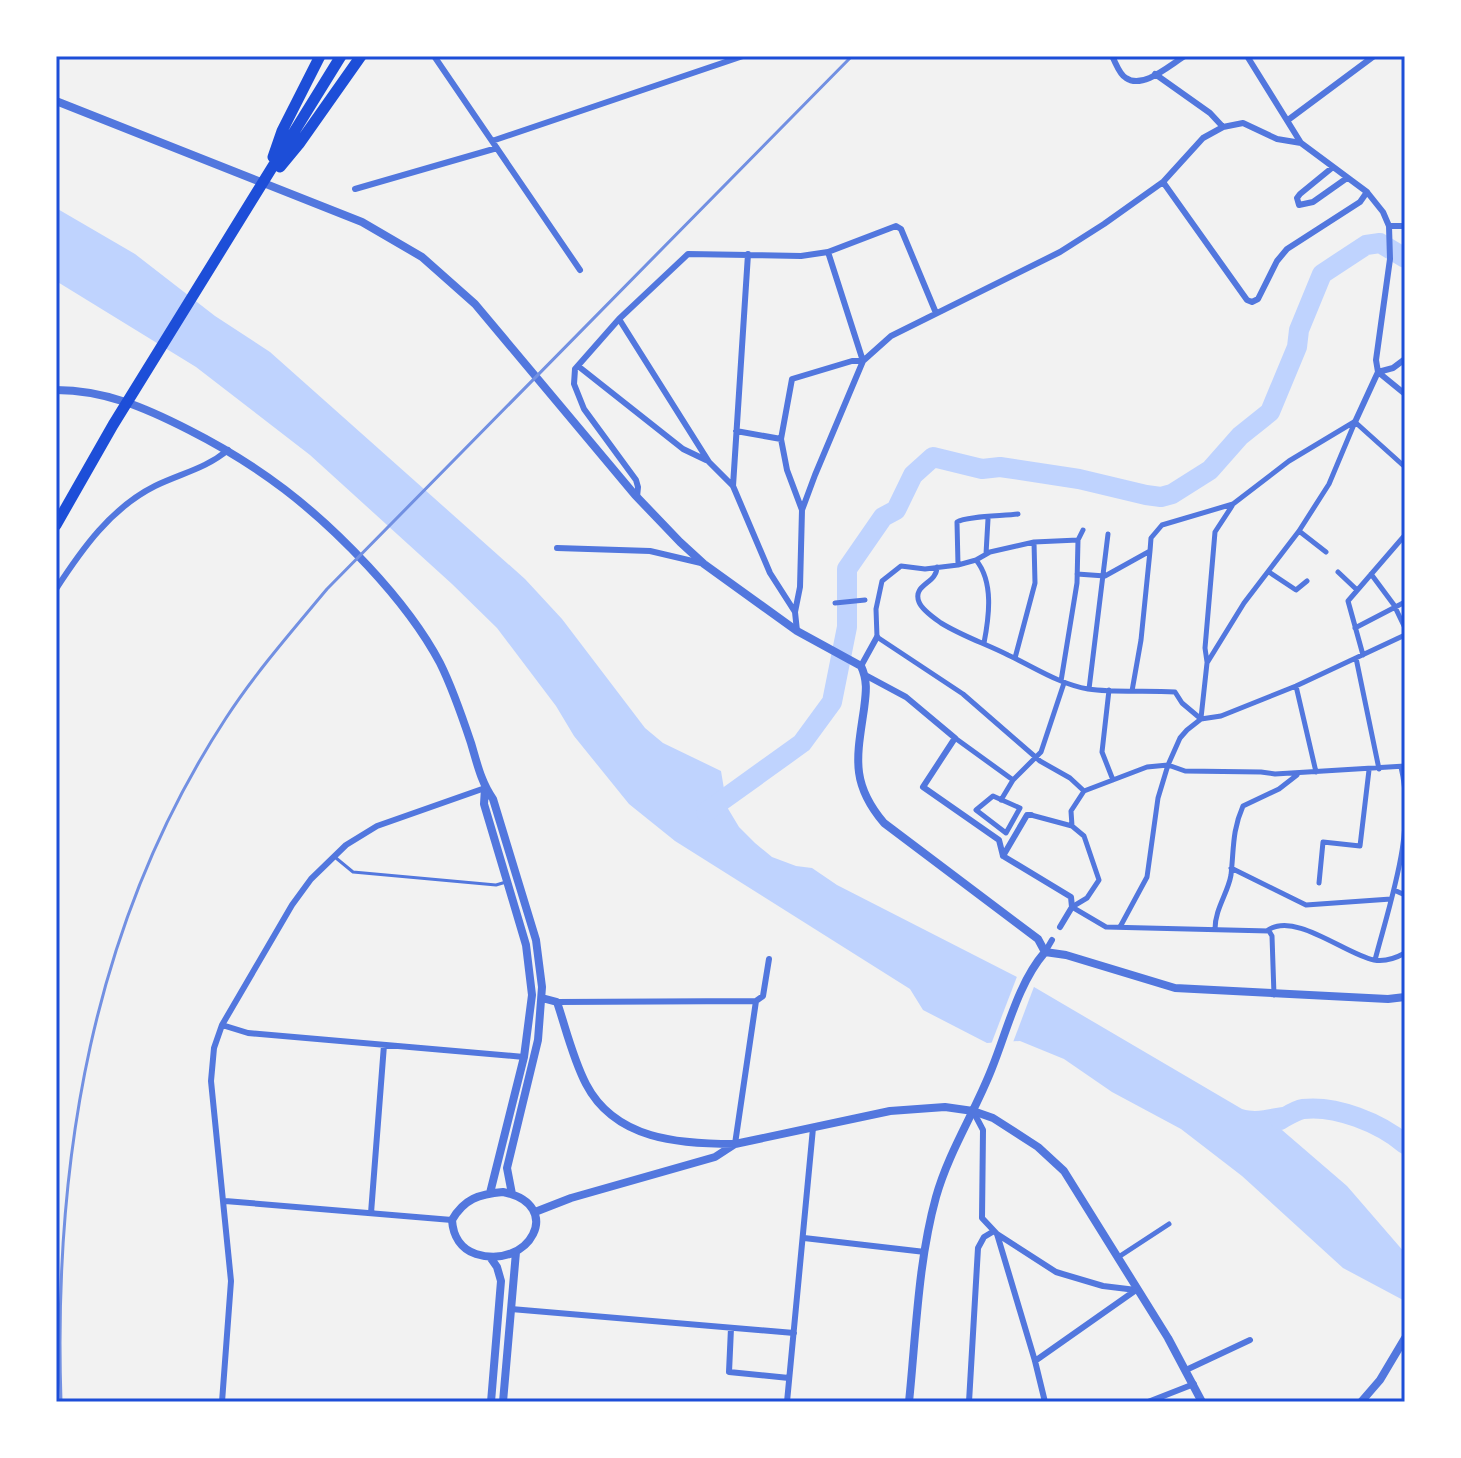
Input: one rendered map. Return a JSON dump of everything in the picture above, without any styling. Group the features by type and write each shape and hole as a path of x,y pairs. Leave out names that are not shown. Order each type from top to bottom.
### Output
{"highway":[{"path":"264,182 282,131 320,56"},
{"path":"56,525 113,425 341,56"},
{"path":"256,195 299,144 361,56"}],"street":[{"path":"434,56 580,270"},
{"path":"492,141 743,56"},
{"path":"1112,56 1123,77 1132,81 1155,74 1185,56"},
{"path":"1207,663 1244,603 1299,531 1329,484 1378,372 1376,360 1390,259 1389,226 1383,212 1367,192 1301,143 1247,56"},
{"path":"1288,120 1374,56"},
{"path":"1155,74 1210,113 1223,127"},
{"path":"56,101 291,193 373,228 422,257 475,304 637,497 704,564 797,631 906,697 1013,780"},
{"path":"797,631 795,612 800,587 802,510 863,361 891,336 1060,252 1163,182 1203,138 1223,127 1243,123 1277,139 1301,143"},
{"path":"355,189 497,148"},
{"path":"1333,167 1300,194 1297,198 1299,205 1313,202 1347,178"},
{"path":"1163,182 1247,300 1252,302 1258,299 1277,261 1287,249 1360,202 1367,192"},
{"path":"637,497 636,480 597,429 574,384 578,366 619,319 691,253 801,256 828,252 894,226 901,229 936,313"},
{"path":"1389,226 1405,226"},
{"path":"828,252 863,361"},
{"path":"733,486 748,254"},
{"path":"619,319 709,462 733,486 770,573 795,612"},
{"path":"1378,372 1393,368 1405,359"},
{"path":"802,510 787,470 781,439 792,379 852,361 863,361"},
{"path":"578,366 683,449 709,462"},
{"path":"1378,372 1405,394"},
{"path":"56,390 99,394 138,404 228,450 273,478 346,542 405,609 428,642 451,687 485,788 493,799 536,940 542,998 538,1040 507,1168 512,1194"},
{"path":"1201,719 1215,532 1233,504 1289,461 1355,422"},
{"path":"1355,422 1405,467"},
{"path":"736,431 781,439"},
{"path":"56,589 97,531 134,498 179,475 206,467 228,450"},
{"path":"1132,691 1141,640 1151,538 1162,525 1233,504"},
{"path":"958,565 957,522 962,518 988,519 1018,514"},
{"path":"986,555 988,519"},
{"path":"1001,800 1013,780 1037,758 1063,682 1077,574 1078,540 1083,530"},
{"path":"1299,531 1326,552"},
{"path":"1089,689 1108,534"},
{"path":"1379,769 1348,601 1405,535"},
{"path":"860,667 877,637 876,609 882,581 901,566 958,565 990,552 1034,542 1078,540"},
{"path":"1015,658 1024,634 1035,583 1034,542"},
{"path":"557,548 650,551 704,564"},
{"path":"1077,574 1105,576 1150,551"},
{"path":"976,560 985,576 988,600 984,643"},
{"path":"937,567 937,574 918,590 918,600 943,624 1063,682 1089,689 1175,692 1182,703 1201,719"},
{"path":"1269,572 1296,590 1307,581"},
{"path":"1338,572 1356,589"},
{"path":"1371,574 1396,608 1405,628"},
{"path":"835,603 865,600"},
{"path":"1355,628 1405,602"},
{"path":"1119,928 1147,877 1158,798 1180,738 1201,719 1221,716 1296,686 1405,635"},
{"path":"877,637 963,694 977,710 1084,791"},
{"path":"860,667 867,683 857,769 859,783 871,807 884,823 1038,939 1044,953"},
{"path":"1296,686 1314,773"},
{"path":"1109,690 1102,752 1110,781"},
{"path":"955,738 923,787 999,840 1003,856 1071,897 1072,907"},
{"path":"1072,826 1071,811 1084,791 1147,767 1168,765 1185,771 1298,774 1403,766 1405,810 1402,846 1375,960"},
{"path":"1319,883 1323,842 1360,846 1369,770"},
{"path":"1215,929 1221,901 1231,878 1234,827 1243,806 1279,789 1298,774"},
{"path":"222,1402 231,1281 211,1081 214,1048 222,1025 292,905 333,856 377,826 408,812 485,788"},
{"path":"485,788 484,804 526,945 531,1011 524,1057 490,1193"},
{"path":"993,796 1001,800 1020,808 1006,833 976,810 993,796"},
{"path":"1003,856 1027,815 1072,826 1084,836 1099,880 1087,898 1072,907 1060,927"},
{"path":"1231,868 1306,905 1391,899"},
{"path":"1394,890 1405,895"},
{"path":"1072,907 1106,927 1267,931 1279,925 1301,929 1375,960 1395,958 1405,953"},
{"path":"1267,931 1272,936 1274,995"},
{"path":"909,1402 925,1252 936,1197 956,1142 986,1085 1027,981 1052,940"},
{"path":"1044,953 1066,955 1175,988 1274,995 1405,997"},
{"path":"542,998 557,1002 756,1001 763,996 769,959"},
{"path":"535,1212 571,1198 715,1157 735,1144 756,1001"},
{"path":"557,1002 583,1077 604,1109 630,1127 660,1139 690,1144 735,1144 890,1111 945,1107 993,1118 1038,1147 1064,1171 1168,1338 1202,1402"},
{"path":"222,1025 248,1033 524,1057"},
{"path":"371,1213 384,1045"},
{"path":"973,1111 983,1130 982,1218 996,1232 1056,1272 1103,1286 1136,1290"},
{"path":"787,1402 813,1128"},
{"path":"490,1193 512,1194 535,1212 536,1230 526,1245 516,1252 490,1257 462,1246 455,1237 452,1220 466,1201 490,1193"},
{"path":"225,1201 452,1220"},
{"path":"1117,1258 1169,1224"},
{"path":"996,1232 1045,1402"},
{"path":"969,1402 978,1248 984,1237 996,1232"},
{"path":"804,1238 925,1252"},
{"path":"503,1402 516,1252"},
{"path":"490,1257 501,1281 491,1402"},
{"path":"1035,1361 1136,1290"},
{"path":"511,1309 794,1333"},
{"path":"731,1328 729,1372 789,1378"},
{"path":"1361,1402 1393,1360 1405,1338"},
{"path":"1186,1370 1250,1340"},
{"path":"1148,1402 1194,1384"}],"lane":[{"path":"333,856 353,872 496,885 507,882"}],"water":[{"path":"56,208 135,254 215,316 270,352 525,579 562,619 645,728 663,743 721,771 727,807 739,827 772,857 812,868 837,885 1017,977 1242,1109 1305,1108 1303,1113 1275,1124 1347,1186 1405,1253 1405,1304 1403,1300 1343,1268 1242,1176 1181,1129 1112,1092 1064,1059 1020,1041 987,1043 923,1010 910,989 675,841 629,804 574,736 556,706 497,628 452,584 310,455 196,367 56,281"}],"pier":[{"path":"1018,974 1035,984 1012,1045 990,1047"}],"waterway":[{"path":"706,812 802,743 832,702 847,627 847,569 883,517 896,510 913,475 933,457 982,469 1000,467 1079,479 1146,495 1161,497 1172,494 1210,470 1240,436 1270,412 1322,274 1366,245 1380,243 1405,258"},
{"path":"1280,1120 1303,1109 1329,1110 1357,1117 1405,1144"}],"railway":[{"path":"61,1402 60,1312 65,1222 74,1134 90,1046 113,961 143,877 180,796 226,718 262,668 327,589 852,56"}]}
